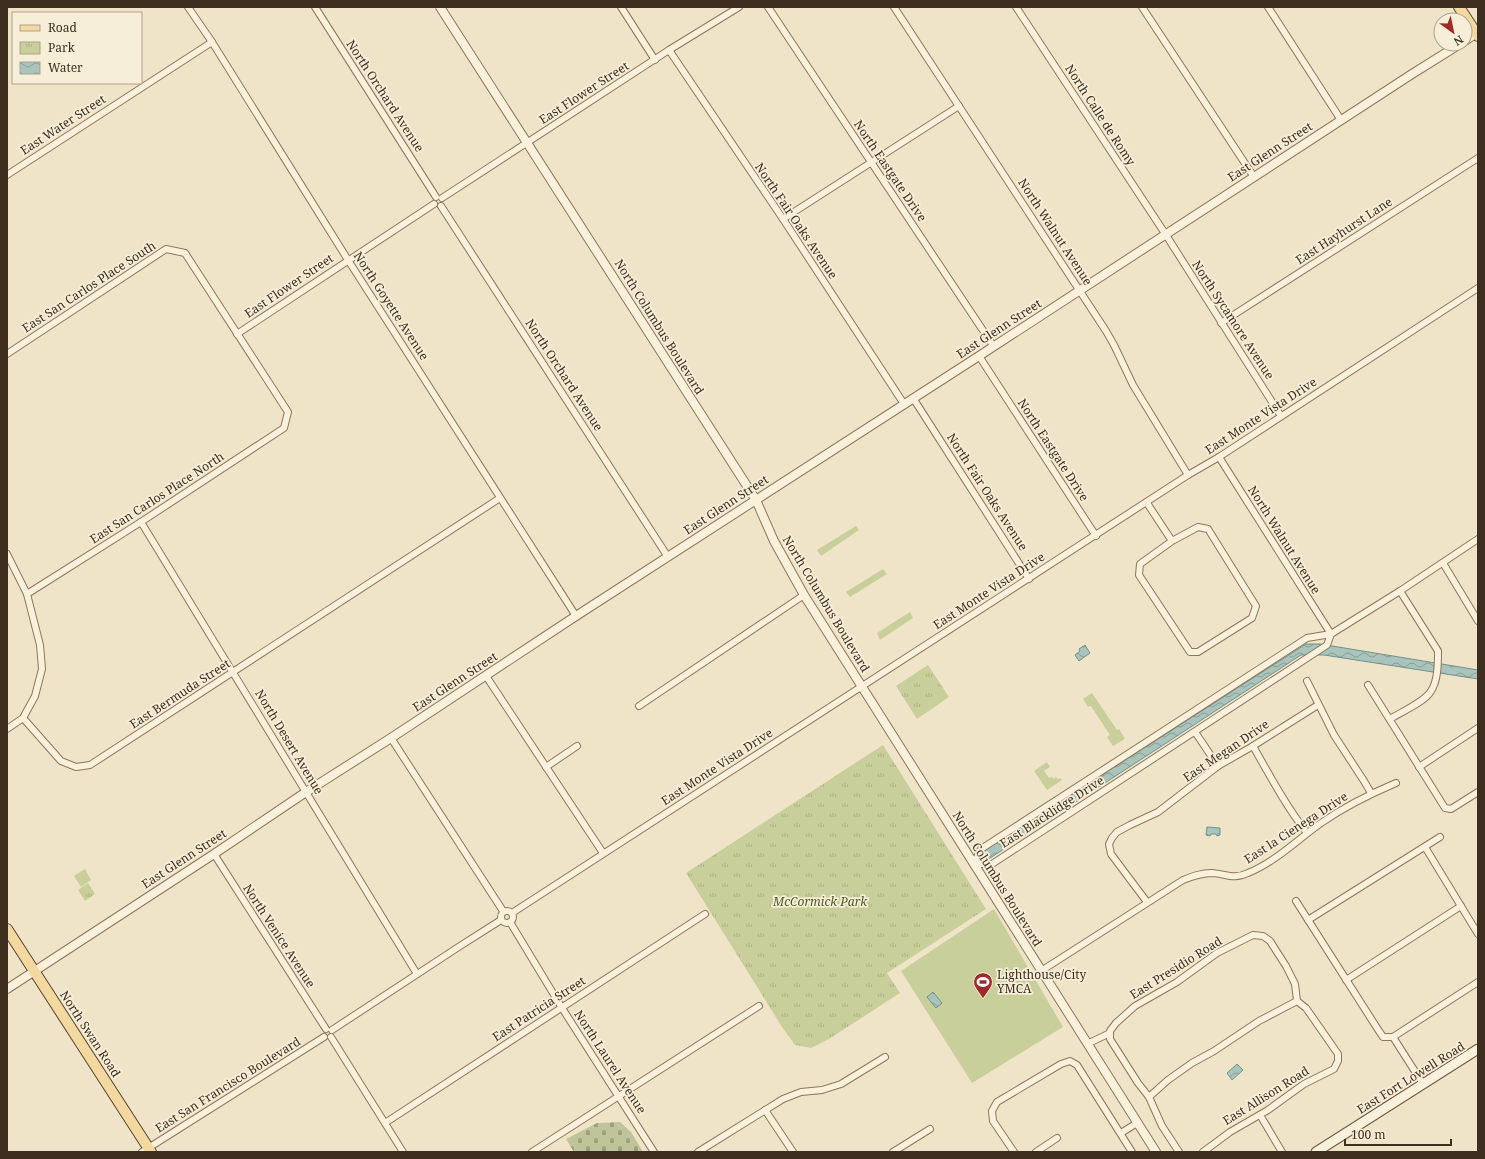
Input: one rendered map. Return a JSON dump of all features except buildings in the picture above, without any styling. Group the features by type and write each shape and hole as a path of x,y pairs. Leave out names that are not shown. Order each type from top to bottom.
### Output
{"main road":[{"path":"1459,7 1478,34"},
{"name":"North Swan Road","path":"7,929 147,1151"},
{"name":"East Fort Lowell Road","path":"1316,1152 1478,1049"}],"street":[{"name":"North Goyette Avenue","path":"188,7 212,42 348,260 576,616"},
{"name":"North Orchard Avenue","path":"315,7 439,198"},
{"name":"North Columbus Boulevard","path":"440,7 756,500 774,541 804,596 1156,1152"},
{"path":"621,7 655,60"},
{"name":"East Flower Street","path":"439,198 527,143 669,50 739,7"},
{"name":"North Eastgate Drive","path":"768,7 994,347"},
{"name":"North Walnut Avenue","path":"894,7 1081,290 1114,345 1133,385 1188,475"},
{"name":"North Calle de Romy","path":"1016,7 1166,235"},
{"path":"1142,7 1254,177"},
{"path":"1268,7 1341,120"},
{"name":"East Water Street","path":"7,175 212,42"},
{"name":"North Fair Oaks Avenue","path":"669,50 783,219 904,404"},
{"name":"East Glenn Street","path":"7,989 576,616 994,347 1447,52"},
{"path":"783,219 870,161 959,106"},
{"name":"East Hayhurst Lane","path":"1221,323 1478,158"},
{"path":"439,198 443,203 441,206 436,207 433,201 439,198"},
{"name":"East Flower Street","path":"237,334 434,204"},
{"name":"North Orchard Avenue","path":"441,206 668,557"},
{"name":"North Sycamore Avenue","path":"1166,235 1281,416"},
{"name":"East San Carlos Place South","path":"7,354 166,249 185,253 237,334"},
{"name":"East Monte Vista Drive","path":"512,913 1478,288"},
{"name":"East San Carlos Place North","path":"27,594 141,522 284,428 288,412 237,334"},
{"name":"North Eastgate Drive","path":"979,356 1096,536"},
{"name":"North Fair Oaks Avenue","path":"913,398 1029,579"},
{"name":"North Walnut Avenue","path":"1219,457 1331,634"},
{"name":"East Bermuda Street","path":"23,718 61,761 76,767 90,765 234,673 500,498"},
{"path":"1147,503 1172,541"},
{"name":"North Desert Avenue","path":"141,522 417,974"},
{"path":"1198,527 1208,529 1256,606 1252,618 1198,652 1190,652 1139,575 1140,564 1172,541 1198,527"},
{"name":"East Blacklidge Drive","path":"1331,634 1327,645 992,864 974,864 981,849 1307,638 1331,634 1400,591 1478,539"},
{"path":"7,554 27,594 40,644 42,669 36,696 23,718 7,729"},
{"path":"1443,563 1478,621"},
{"path":"1390,719 1424,699 1432,691 1436,677 1438,659 1438,651 1400,591"},
{"path":"638,706 804,596"},
{"path":"486,676 603,853"},
{"path":"1307,681 1334,735 1371,793"},
{"path":"1368,685 1445,808 1450,809 1478,792"},
{"name":"East Megan Drive","path":"1147,902 1111,854 1109,844 1117,832 1158,812 1218,766 1318,705"},
{"path":"1419,767 1478,728"},
{"path":"1195,732 1218,766"},
{"path":"391,738 504,911"},
{"path":"546,767 578,746"},
{"path":"1253,746 1272,782 1307,833"},
{"name":"East la Cienega Drive","path":"1041,971 1172,887 1197,874 1213,873 1238,877 1250,873 1284,851 1322,822 1371,793 1396,783"},
{"path":"1308,920 1440,837"},
{"path":"1425,847 1478,934"},
{"name":"North Venice Avenue","path":"214,854 329,1029"},
{"path":"1296,901 1384,1037 1393,1037 1478,982"},
{"path":"1346,980 1461,906"},
{"path":"509,910 512,913 513,919 506,923 500,916 504,911 509,910"},
{"name":"East Patricia Street","path":"385,1123 705,914"},
{"path":"403,1152 328,1037 323,1032 502,920"},
{"name":"North Laurel Avenue","path":"510,922 562,1008 654,1152"},
{"name":"East Presidio Road","path":"1110,1033 1116,1023 1135,1006 1177,982 1217,953 1253,935 1263,936 1270,941 1286,966 1295,984 1298,1001"},
{"path":"1149,1097 1168,1080 1192,1063 1214,1051 1259,1021 1298,1001"},
{"name":"East Allison Road","path":"1203,1152 1230,1132 1260,1115 1304,1084 1337,1066 1338,1054 1306,1008 1298,1001"},
{"path":"532,1152 759,1006"},
{"path":"1087,1044 1110,1033 1110,1039 1138,1083 1149,1097 1162,1126 1179,1152"},
{"name":"East San Francisco Boulevard","path":"147,1151 328,1037"},
{"path":"1393,1037 1423,1084"},
{"path":"698,1152 792,1095 841,1084 885,1057"},
{"path":"1014,1152 994,1121 992,1111 997,1102 1061,1064 1070,1061 1077,1065 1132,1152"},
{"path":"765,1110 793,1152"},
{"path":"1260,1115 1282,1152"},
{"path":"1121,1133 1137,1123"},
{"path":"893,1152 930,1129"},
{"path":"1036,1152 1057,1138"}],"green space":[{"path":"856,526 859,530 821,556 817,550"},
{"path":"883,569 887,574 850,597 846,592"},
{"path":"910,612 913,618 880,640 877,633"},
{"path":"928,665 949,697 917,719 896,686"},
{"path":"1092,693 1117,730 1119,729 1125,739 1113,746 1107,737 1110,735 1091,706 1088,707 1083,699"},
{"name":"McCormick Park","path":"883,745 986,909 887,973 900,993 829,1039 811,1048 795,1045 782,1027 686,873"},
{"path":"1047,762 1050,767 1044,771 1049,778 1052,777 1054,779 1056,777 1062,780 1047,790 1034,771"},
{"path":"85,869 91,880 81,887 74,876"},
{"path":"88,883 95,894 85,901 78,890"},
{"name":"Lighthouse/City YMCA","path":"994,909 1063,1027 972,1083 901,971"},
{"path":"620,1122 631,1132 643,1152 574,1152 566,1139 597,1123"}],"water":[{"path":"1306,644 1320,644 1478,670 1478,679 1324,655 1301,655 987,860 982,852"},
{"path":"1085,645 1090,653 1079,661 1075,655 1080,651 1079,649"},
{"path":"1207,827 1220,828 1220,835 1206,835"},
{"path":"933,992 942,1003 936,1008 927,997"},
{"path":"1237,1064 1243,1070 1232,1080 1227,1073"}],"place":[{"name":"Lighthouse/City YMCA","path":"983,999"}]}
